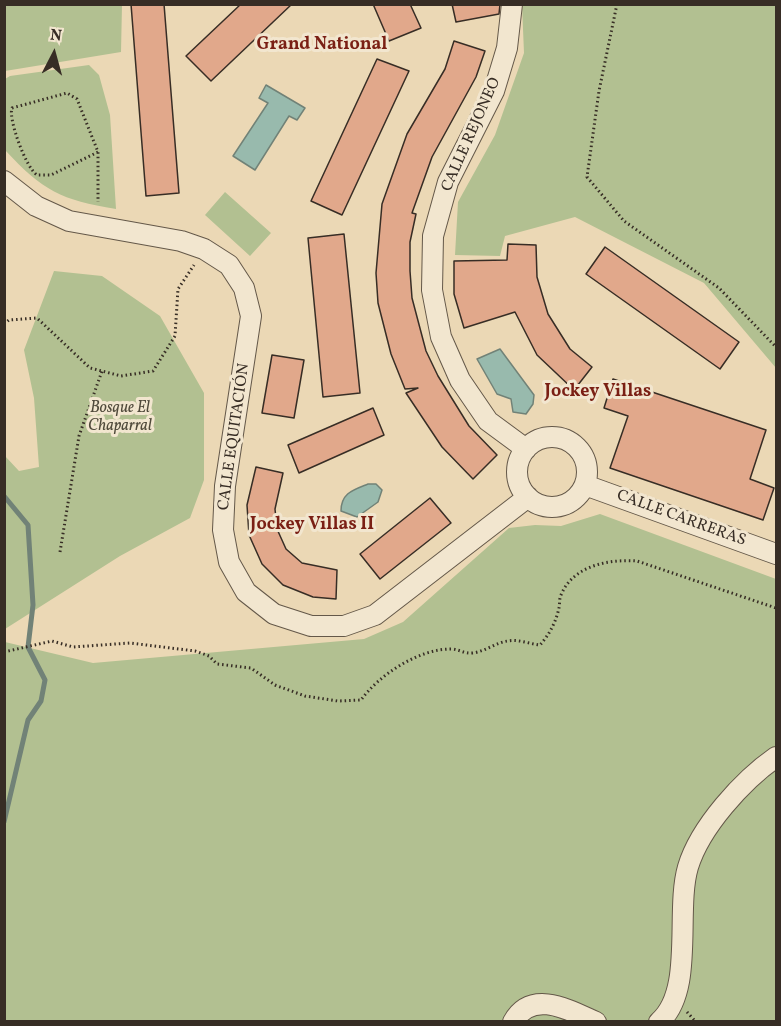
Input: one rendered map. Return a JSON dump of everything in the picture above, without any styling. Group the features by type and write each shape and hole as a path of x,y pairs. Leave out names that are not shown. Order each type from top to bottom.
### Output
{"street":[{"name":"CALLE REJONEO","path":"512,4 507,48 494,91 445,193 433,236 432,290 441,337 460,380 488,422 526,449"},
{"name":"CALLE EQUITACIÓN","path":"4,181 36,206 69,221 181,241 204,249 229,265 244,288 251,316 225,486 223,530 229,562 246,592 274,614 311,626 344,626 375,615 528,497"},
{"path":"555,437 575,446 586,464 585,485 579,495 560,506 538,504 528,497 518,479 518,468 526,449 535,442 555,437"},
{"name":"CALLE CARRERAS","path":"585,485 776,550"},
{"path":"658,1022 675,1000 683,902 688,868 695,849 722,810 747,781 777,757"},
{"path":"513,1022 526,1009 538,1004 553,1004 596,1022"}],"path":[{"path":"617,4 599,91 587,177 624,221 719,288 777,347"},
{"path":"98,152 51,175 37,175 29,167 12,119 12,108 60,94 72,95 77,99 98,152 98,202"},
{"path":"4,324 9,320 37,318 90,368 121,376 153,371 175,336 178,289 204,249"},
{"path":"60,552 79,436 102,371"},
{"path":"4,652 52,641 73,647 130,643 195,651 209,656 218,664 251,668 275,685 304,696 338,701 361,700 372,685 394,668 439,651 453,648 464,653 473,653 506,641 540,645 549,636 559,609 561,595 583,572 599,563 618,560 637,561 777,608"}],"green space":[{"path":"5,4 122,5 121,52 5,71"},
{"path":"522,5 776,5 776,368 704,283 575,217 505,236 500,256 455,255 458,202 495,135 524,53"},
{"path":"89,65 99,75 110,115 116,209 81,202 54,192 18,164 5,150 5,79 10,76"},
{"path":"225,192 271,233 250,256 205,215"},
{"name":"Bosque El Chaparral","path":"54,271 102,276 160,316 204,393 204,480 190,518 120,556 5,629 5,456 19,471 39,467 34,398 24,350"},
{"path":"600,514 776,579 776,1021 5,1022 5,642 93,663 364,639 403,622 509,528 535,525 561,526"}],"shaded area":[{"path":"266,85 305,108 297,120 289,116 255,170 233,156 268,103 259,98"},
{"path":"500,349 534,395 533,404 526,414 513,412 511,399 497,394 477,359"},
{"path":"368,484 376,484 382,490 378,502 357,517 341,511 346,496 353,490"}],"building":[{"path":"131,4 164,4 179,193 146,196"},
{"path":"241,4 292,4 211,81 186,56"},
{"path":"373,4 410,4 421,28 389,41"},
{"path":"452,4 500,4 499,14 456,22"},
{"path":"454,41 485,51 476,77 432,157 412,213 416,214 410,242 410,271 412,298 426,351 438,376 469,426 497,455 473,479 442,447 406,393 418,388 405,389 391,354 378,303 376,273 382,204 407,134 445,69"},
{"path":"377,59 409,71 342,215 311,201"},
{"path":"344,234 360,393 323,397 308,238"},
{"path":"508,244 536,245 537,277 548,314 570,349 592,367 574,390 537,355 515,312 464,328 454,294 454,261 507,260"},
{"path":"605,247 739,342 720,369 586,274"},
{"path":"272,355 304,360 294,418 262,413"},
{"path":"613,379 766,430 750,479 774,488 763,520 610,468 628,416 604,408"},
{"path":"373,408 384,435 299,473 288,445"},
{"path":"256,467 283,473 275,509 277,529 286,549 302,563 337,570 336,599 313,597 283,585 262,564 249,535 247,505"},
{"path":"430,498 451,523 380,579 360,554"}],"waterway":[{"path":"4,496 28,525 33,605 28,647 45,680 41,701 28,720 4,822"}],"district":[{"name":"Grand National","path":"322,46"},
{"name":"Jockey Villas","path":"598,393"},
{"name":"Jockey Villas II","path":"312,526"}]}
